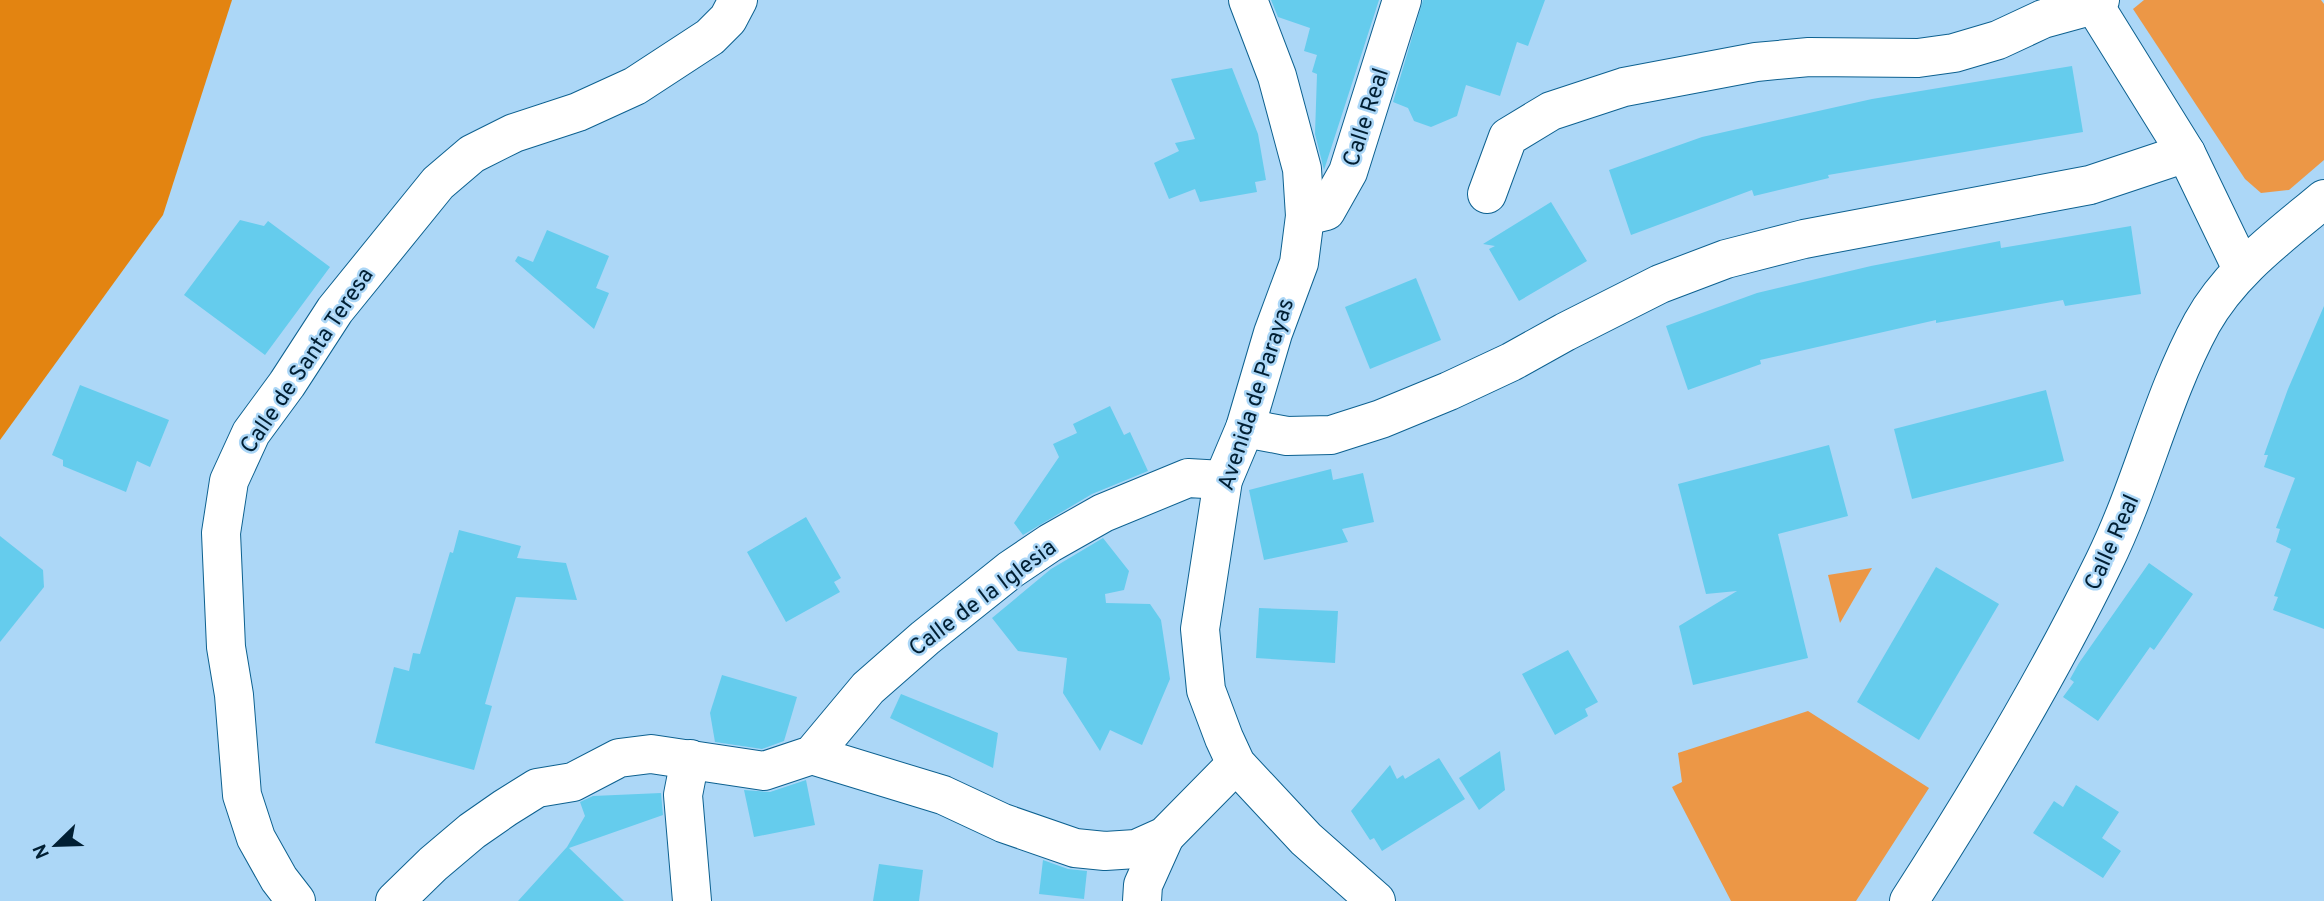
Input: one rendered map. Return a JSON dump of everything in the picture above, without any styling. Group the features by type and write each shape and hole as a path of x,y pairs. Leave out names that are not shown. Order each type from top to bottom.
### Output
{"street":[{"name":"Calle de Santa Teresa","path":"296,901 279,879 256,838 242,795 234,695 226,647 221,533 229,481 251,433 335,310 438,183 472,154 514,134 578,112 646,79 710,37 727,19 738,0"},
{"name":"Avenida de Parayas","path":"1248,0 1278,76 1302,169 1305,216 1299,263 1273,334 1245,428 1223,480 1200,629 1206,690 1236,764 1306,839 1376,901"},
{"name":"Calle Real","path":"1305,216 1325,211 1348,172 1402,0"},
{"path":"1487,194 1508,137 1551,111 1625,87 1756,62 1810,57 1918,58 1954,53 1998,40 2043,19 2095,2 2186,153 2242,269"},
{"path":"1245,428 1287,436 1331,435 1381,419 1449,391 1511,362 1660,284 1726,259 1804,239 2090,185 2186,153"},
{"name":"Calle Real","path":"1909,901 1970,807 2067,638 2122,526 2172,389 2203,321 2242,269 2324,199"},
{"name":"Calle de la Iglesia","path":"812,755 868,688 925,638 1010,570 1050,542 1103,513 1188,478 1223,480"},
{"path":"396,901 433,864 472,831 537,788 573,782 618,758 652,754 764,771 812,755 943,795 1003,823 1075,848 1105,851 1136,849 1166,836"},
{"path":"690,759 682,795 692,901"},
{"path":"1142,901 1143,885 1166,836 1236,764"}],"shaded area":[{"path":"0,0 232,0 163,215 0,440"},
{"path":"2144,0 2321,0 2324,4 2324,160 2289,190 2261,193 2245,179 2133,9"},
{"path":"1872,568 1840,623 1828,575"},
{"path":"1808,711 1929,788 1856,901 1731,901 1672,787 1682,782 1678,753"}],"building":[{"path":"1271,0 1379,0 1324,170 1315,134 1317,74 1312,72 1317,55 1304,51 1310,28 1278,17"},
{"path":"1423,0 1545,0 1528,46 1517,42 1500,96 1466,85 1457,116 1431,127 1414,121 1408,108 1393,102"},
{"path":"2072,66 2083,132 1828,175 1829,178 1754,196 1752,190 1631,235 1609,170 1702,137 1872,99"},
{"path":"1232,68 1258,134 1266,180 1255,182 1257,192 1200,202 1195,189 1169,199 1154,163 1179,151 1175,143 1195,139 1171,79"},
{"path":"1551,202 1587,261 1519,301 1489,249 1495,246 1483,244"},
{"path":"240,220 264,226 268,221 330,267 265,355 184,295"},
{"path":"2131,226 2141,294 2065,306 2063,300 1936,323 1936,320 1760,360 1761,364 1688,390 1666,326 1757,293 1871,266 2000,241 2001,248"},
{"path":"547,230 609,256 596,288 609,293 594,329 515,261 518,256 533,262"},
{"path":"1416,278 1441,340 1370,369 1345,307"},
{"path":"2324,306 2324,629 2273,610 2278,597 2274,596 2291,549 2276,542 2280,529 2276,528 2295,478 2264,467 2268,455 2264,455 2288,389"},
{"path":"80,385 169,420 150,467 137,461 126,492 63,466 63,460 52,455"},
{"path":"2046,390 2064,461 1912,499 1894,429"},
{"path":"1110,406 1124,435 1130,432 1148,471 1092,494 1023,535 1014,523 1059,457 1053,444 1077,433 1073,424"},
{"path":"1829,445 1848,516 1778,534 1808,658 1693,685 1679,626 1737,591 1706,594 1678,484"},
{"path":"1331,469 1333,480 1363,473 1374,522 1342,529 1348,542 1264,560 1249,490"},
{"path":"806,517 841,578 834,582 840,592 786,622 747,552"},
{"path":"459,530 521,546 517,558 566,563 577,600 516,597 485,704 492,706 474,770 375,743 394,667 409,671 413,653 420,654"},
{"path":"0,536 43,570 44,587 0,642"},
{"path":"1103,538 1129,571 1124,590 1105,594 1106,603 1150,604 1161,620 1170,679 1142,745 1110,730 1100,751 1063,693 1067,658 1018,651 992,618 1051,569"},
{"path":"2149,563 2193,594 2154,650 2150,647 2098,721 2063,697 2074,682 2070,679 2079,663"},
{"path":"1936,567 1999,604 1919,740 1857,702"},
{"path":"1259,608 1338,611 1335,663 1256,658"},
{"path":"1568,650 1598,702 1585,709 1588,716 1555,735 1522,674"},
{"path":"722,675 797,697 784,741 762,749 715,742 710,713"},
{"path":"901,694 998,733 993,768 890,718"},
{"path":"1500,751 1505,790 1479,810 1459,778"},
{"path":"1439,758 1465,799 1382,851 1374,838 1370,840 1351,811 1390,765 1397,779 1403,775 1405,779"},
{"path":"806,780 815,825 754,837 744,790 770,792"},
{"path":"2076,785 2119,812 2102,838 2121,851 2103,878 2033,833 2054,801 2063,807"},
{"path":"661,793 663,815 569,848 624,901 518,901 567,847 585,816 580,802 593,796"},
{"path":"1043,860 1068,869 1087,871 1084,899 1039,894"},
{"path":"879,864 923,870 919,901 873,901"}]}
